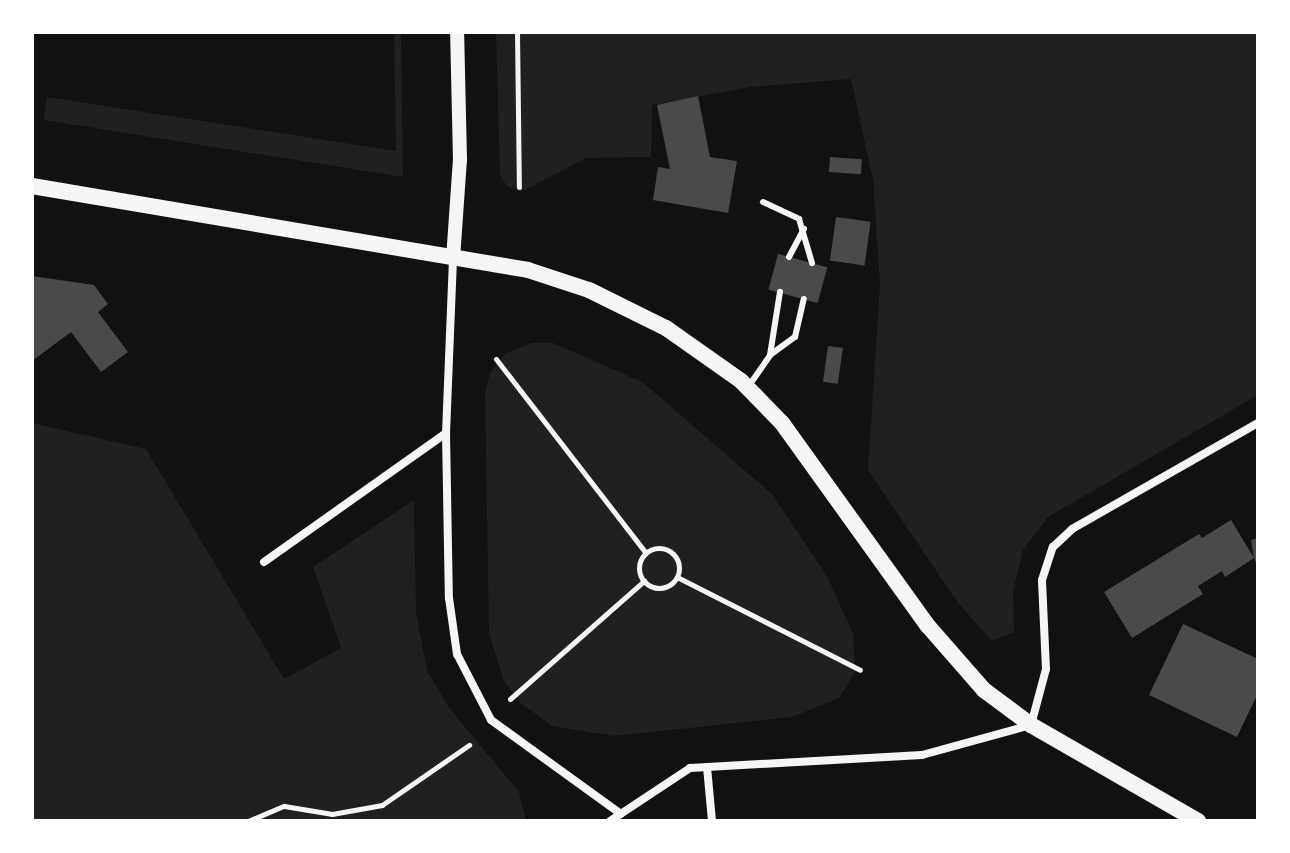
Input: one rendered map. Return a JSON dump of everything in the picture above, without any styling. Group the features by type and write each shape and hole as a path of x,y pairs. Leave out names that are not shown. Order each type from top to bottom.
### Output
{"main road":[{"path":"32,186 528,270 589,290 687,340 748,387 819,471 945,649 984,690 1031,725 1177,816 1198,821"}],"street":[{"path":"457,32 460,160 446,433 450,616 468,682 505,732 621,814"},
{"path":"610,821 690,768 922,755 1031,725 1045,679 1042,580 1053,547 1072,529 1258,423"},
{"path":"264,562 446,433"},
{"path":"707,767 712,821"}],"lane":[{"path":"763,202 790,212 804,229 812,263"},
{"path":"789,257 804,229"},
{"path":"770,355 780,292"},
{"path":"748,387 770,355 795,337 804,299"}],"path":[{"path":"517,32 519,187"},
{"path":"496,359 646,553"},
{"path":"671,551 678,561 677,577 663,588 644,581 639,569 646,553 671,551"},
{"path":"677,577 860,670"},
{"path":"510,699 644,581"},
{"path":"248,821 284,806 332,814 382,805 469,745"}],"shaded area":[{"path":"394,32 401,32 403,177 44,120 47,97 396,151"},
{"path":"496,32 1258,32 1258,395 1048,517 1023,550 1013,591 1014,632 992,641 956,600 868,470 880,284 873,180 851,79 750,87 652,105 651,157 586,158 521,192 507,186 500,175"},
{"path":"532,343 553,343 642,382 772,494 827,576 853,634 855,672 839,698 792,717 614,736 552,726 518,701 503,679 489,632 485,392 490,373 506,353"},
{"path":"32,423 146,449 284,679 341,648 313,567 414,500 416,611 427,671 450,709 519,792 526,821 32,821"}],"building":[{"path":"698,96 710,157 737,161 728,213 653,200 658,167 670,169 657,105"},
{"path":"830,157 862,159 861,174 829,172"},
{"path":"836,217 871,222 865,265 830,261"},
{"path":"778,254 827,267 818,303 768,290"},
{"path":"32,276 94,285 108,304 98,312 128,352 101,372 71,332 32,361"},
{"path":"828,346 843,348 838,384 823,382"},
{"path":"1231,520 1254,558 1225,577 1222,571 1198,586 1203,594 1132,638 1104,592 1199,534 1202,538"},
{"path":"1258,538 1258,568 1251,540"},
{"path":"1183,624 1258,659 1258,693 1237,737 1149,695"}]}
